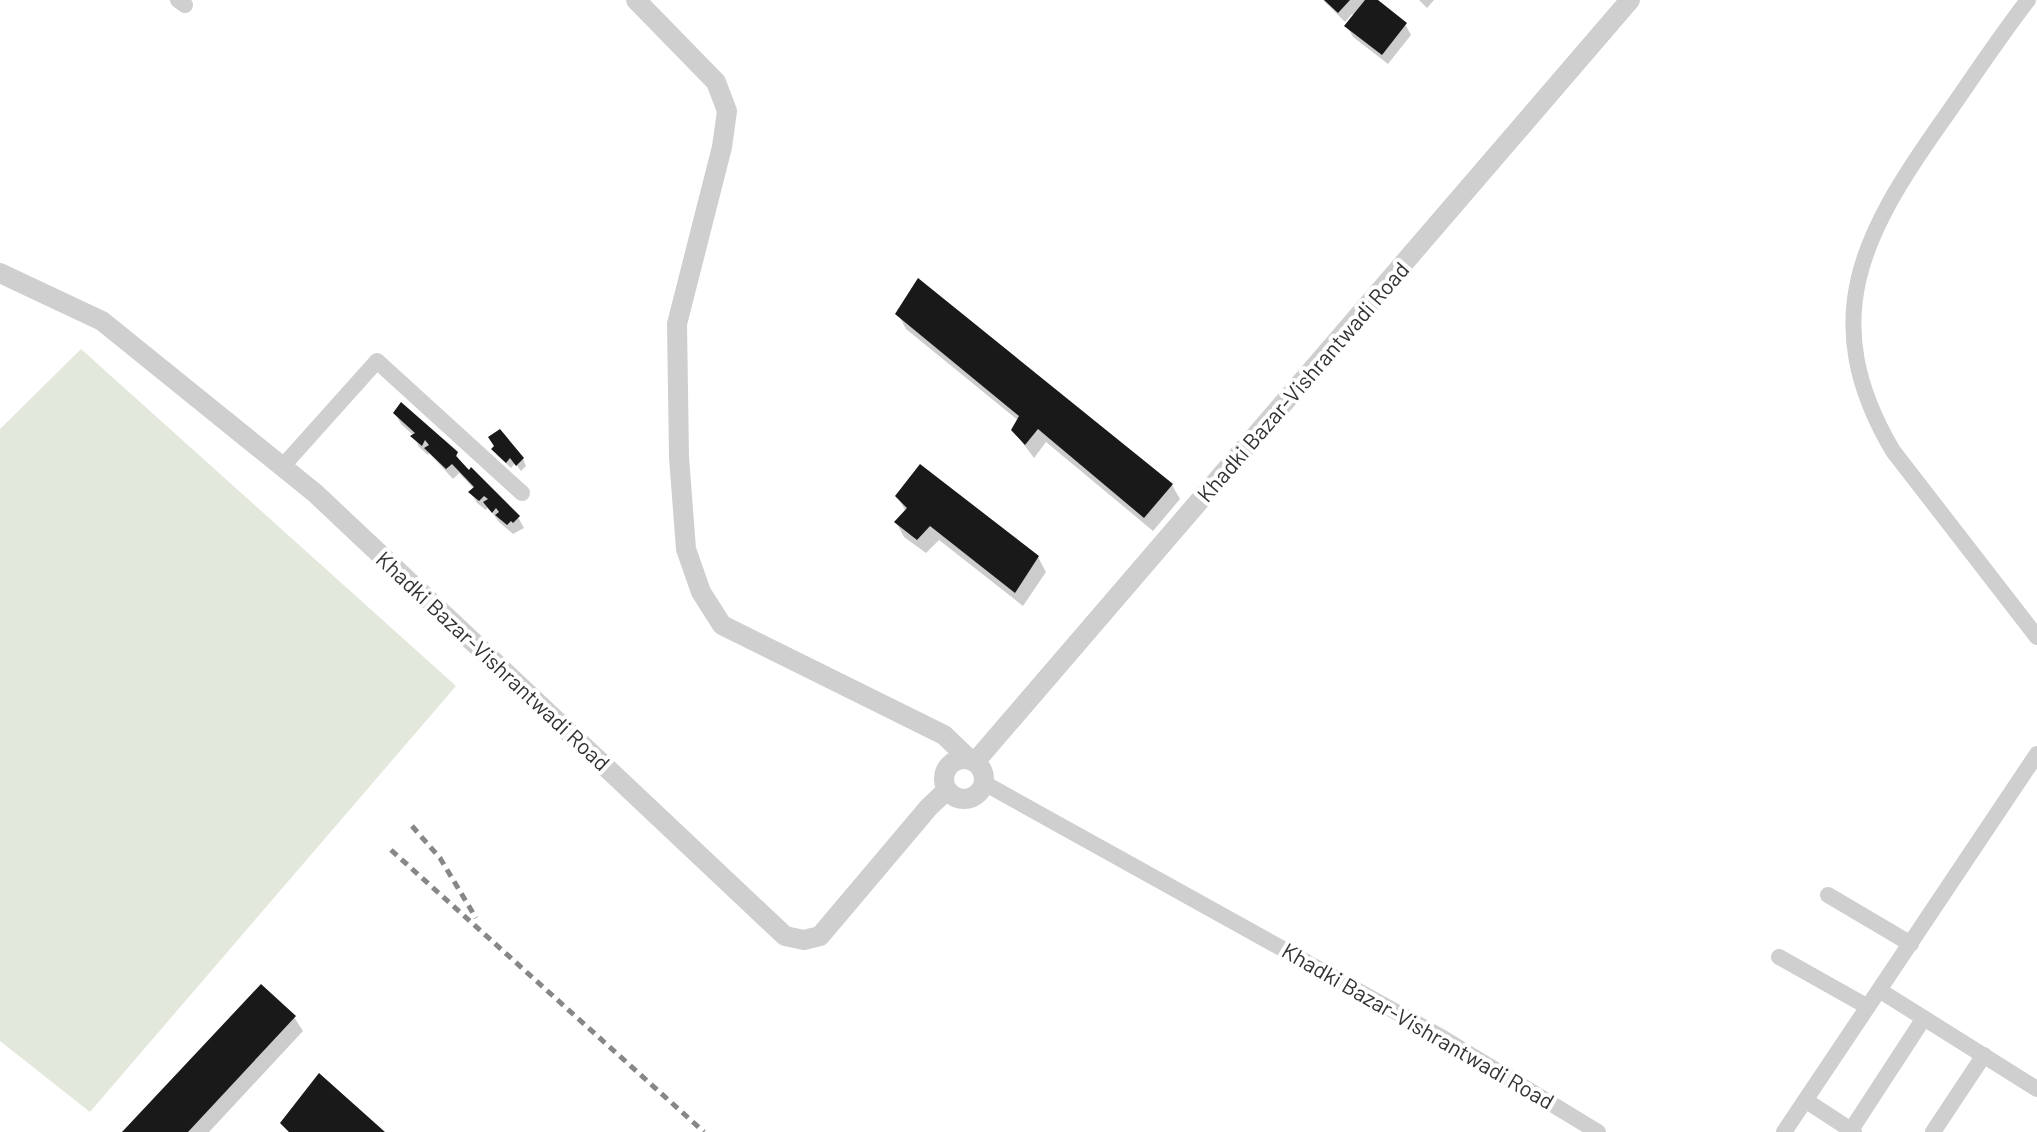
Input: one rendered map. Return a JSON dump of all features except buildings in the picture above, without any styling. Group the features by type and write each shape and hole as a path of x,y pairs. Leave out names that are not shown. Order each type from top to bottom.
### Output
{"street":[{"path":"636,0 716,82 727,111 722,147 677,324 679,457 686,549 701,592 722,625 944,735 981,768 984,783 975,796 953,795 944,783 947,767 961,759 972,761"},
{"name":"Khadki Bazar-Vishrantwadi Road","path":"972,761 1630,0"},
{"path":"2028,0 1891,196 1869,244 1858,278 1853,319 1861,384 1875,421 1893,451 2037,637"},
{"name":"Khadki Bazar-Vishrantwadi Road","path":"0,273 102,321 315,493 785,936 804,940 820,936 929,807 947,790"},
{"path":"282,467 377,361 522,493"},
{"path":"1784,1132 2037,754"},
{"name":"Khadki Bazar-Vishrantwadi Road","path":"984,783 1417,1024 1598,1132"},
{"path":"1828,895 1911,944"},
{"path":"1779,957 1868,1007"},
{"path":"1879,990 2037,1089"},
{"path":"1805,1100 1852,1131 1924,1018"},
{"path":"1933,1132 1984,1055"}],"shaded area":[{"path":"81,349 456,686 90,1112 0,1041 0,429"}],"railway":[{"path":"412,826 440,858 476,918"},
{"path":"391,850 704,1132"}]}
